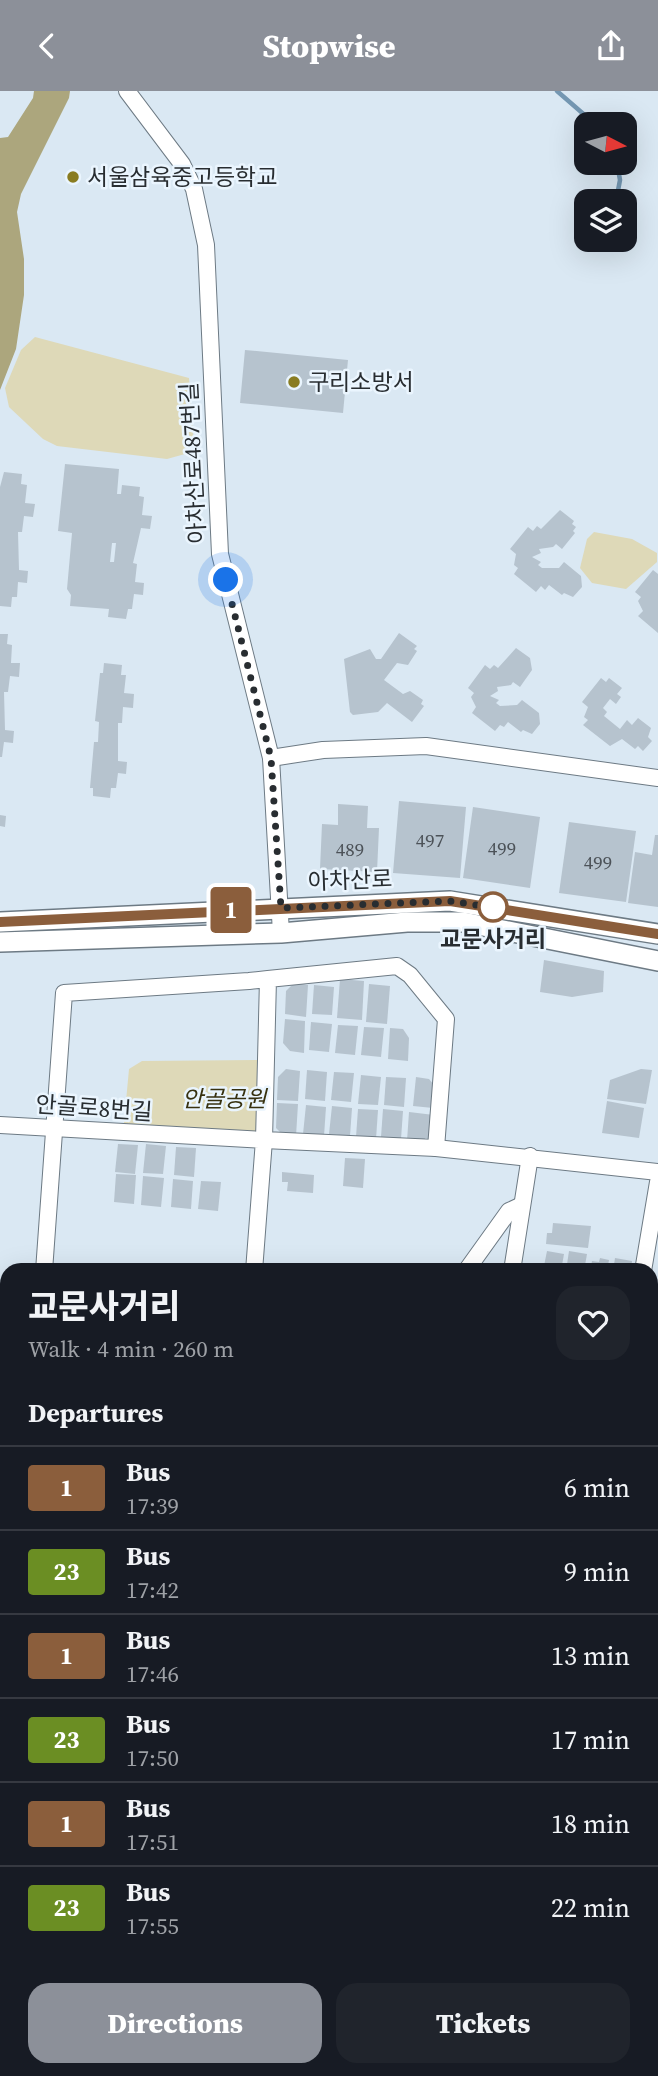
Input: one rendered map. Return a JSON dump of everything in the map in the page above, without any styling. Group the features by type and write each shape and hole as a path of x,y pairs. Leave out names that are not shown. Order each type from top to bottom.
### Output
{"main road":[{"name":"아차산로","path":"0,922 450,901 658,934"},
{"name":"아차산로","path":"0,942 281,933 407,922 463,922 658,961"}],"street":[{"name":"아차산로487번길","path":"127,91 182,164 196,201 206,245 220,554 271,758 281,933"},
{"path":"271,758 323,750 425,746 658,778"},
{"path":"45,1263 51,1205 52,1128 64,993 268,979 397,966 410,975 446,1019 436,1148"},
{"path":"255,1263 264,1140 268,979"},
{"name":"안골로8번길","path":"0,1125 436,1148 530,1156 658,1172"},
{"path":"513,1263 530,1156"},
{"path":"644,1263 658,1181"},
{"path":"472,1263 509,1211 522,1205"}],"green space":[{"path":"35,337 189,378 194,445 185,454 167,459 57,446 43,439 9,407 5,388 21,350"},
{"path":"594,532 632,539 657,553 657,562 626,589 592,583 580,568 587,539"},
{"name":"안골공원","path":"266,1060 264,1140 123,1133 129,1069 142,1061"}],"shaded area":[{"path":"34,91 70,91 69,98 21,194 17,212 24,259 24,295 16,349 0,390 0,138 8,137 33,98"}],"building":[{"name":"구리소방서","path":"245,350 348,360 343,413 240,403"},
{"path":"65,464 119,469 117,494 121,494 122,485 140,487 139,496 144,497 142,515 152,516 150,529 141,528 133,563 137,564 135,582 144,583 143,595 134,594 132,609 128,609 126,619 108,617 109,609 70,606 71,595 67,589 72,533 58,531","holes":["112,543 116,543 114,562 110,562"]},
{"path":"4,472 22,474 21,484 27,485 25,503 35,504 33,517 24,516 22,532 18,532 19,570 28,571 27,583 18,582 17,597 12,597 11,607 0,606 0,487"},
{"path":"560,510 574,521 572,524 576,527 573,531 575,533 562,549 556,544 539,549 541,553 532,557 541,562 538,565 542,568 559,568 564,562 581,576 582,587 573,597 564,593 562,595 549,585 545,590 541,586 536,592 514,574 518,568 514,565 516,554 510,549 528,527 533,531 537,526 541,529"},
{"path":"653,570 658,574 658,633 638,616 643,611 638,601 641,597 635,592"},
{"path":"399,633 417,646 414,649 417,651 408,665 397,663 384,680 403,694 410,691 423,700 421,704 424,706 412,722 387,703 378,712 353,715 350,712 344,659 370,649 376,659 381,659"},
{"path":"0,634 8,634 7,644 12,645 11,663 20,663 19,677 10,676 8,692 4,692 5,730 14,731 13,743 4,742 2,757 0,757"},
{"path":"516,648 530,658 532,670 520,687 513,682 511,685 497,687 498,691 490,696 499,700 496,703 500,706 517,705 522,700 539,713 540,724 532,734 523,730 521,732 508,722 495,731 472,713 476,707 471,697 474,693 468,688 485,665 490,669 494,665 498,668"},
{"path":"104,663 122,665 121,675 126,675 124,693 134,694 133,708 123,707 122,723 118,723 118,761 127,762 126,774 118,773 116,788 111,788 110,798 93,796 93,788 90,788 94,742 98,742 99,722 95,721 100,673 103,673"},
{"path":"601,678 606,682 609,678 622,688 617,694 621,697 616,704 610,699 603,708 607,712 604,716 620,729 627,720 632,725 638,718 651,728 648,737 652,741 643,751 638,746 635,749 622,739 610,746 583,725 588,720 584,717 588,707 582,702"},
{"path":"399,801 466,807 460,878 393,873"},
{"path":"338,804 368,806 367,828 379,828 377,872 320,869 322,824 338,825"},
{"path":"473,807 540,817 530,888 463,878"},
{"path":"0,815 6,816 5,827 0,826"},
{"path":"569,822 636,831 626,902 559,893"},
{"path":"655,835 658,835 658,907 628,903 635,852 652,855"},
{"path":"544,960 604,971 603,992 572,997 540,992"},
{"path":"340,979 364,981 362,1020 337,1018"},
{"path":"294,983 308,985 306,1017 285,1014 286,991"},
{"path":"369,984 390,986 387,1024 366,1022"},
{"path":"314,985 334,987 332,1015 312,1014"},
{"path":"285,1019 305,1021 304,1053 290,1051 283,1043"},
{"path":"311,1022 332,1024 329,1052 309,1050"},
{"path":"338,1025 358,1026 355,1055 335,1053"},
{"path":"364,1027 384,1028 381,1057 361,1055"},
{"path":"390,1028 403,1029 409,1038 408,1061 388,1059"},
{"path":"286,1069 300,1071 298,1101 277,1100 278,1077"},
{"path":"641,1069 652,1070 646,1104 607,1099 610,1080"},
{"path":"307,1070 327,1072 325,1101 305,1099"},
{"path":"334,1072 354,1073 351,1102 331,1100"},
{"path":"361,1075 381,1077 378,1105 358,1104"},
{"path":"386,1077 406,1078 404,1107 384,1105"},
{"path":"416,1077 429,1079 435,1086 433,1108 413,1106"},
{"path":"607,1101 644,1108 639,1138 602,1133"},
{"path":"277,1103 298,1104 296,1136 283,1135 276,1128"},
{"path":"306,1105 326,1107 324,1136 303,1134"},
{"path":"332,1106 352,1108 350,1136 329,1134"},
{"path":"358,1109 378,1110 376,1139 356,1137"},
{"path":"383,1109 403,1111 401,1139 381,1137"},
{"path":"409,1112 434,1115 432,1138 425,1138 424,1143 407,1141"},
{"path":"118,1144 138,1145 135,1174 115,1172"},
{"path":"146,1144 166,1146 163,1174 143,1173"},
{"path":"176,1147 196,1148 194,1177 174,1175"},
{"path":"345,1158 365,1159 363,1188 343,1186"},
{"path":"282,1172 314,1175 313,1193 287,1191 288,1182 282,1182"},
{"path":"116,1174 136,1175 134,1204 114,1202"},
{"path":"143,1176 164,1178 161,1207 141,1205"},
{"path":"173,1179 193,1181 191,1209 171,1207"},
{"path":"201,1181 221,1182 218,1211 198,1209"},
{"path":"553,1223 591,1226 588,1248 546,1244 547,1233 552,1233"},
{"path":"547,1251 564,1254 562,1263 545,1263"},
{"path":"569,1251 587,1254 585,1263 567,1263"},
{"path":"600,1258 609,1260 608,1263 592,1263 599,1262"},
{"path":"615,1258 632,1261 632,1263 614,1263"}],"waterway":[{"path":"557,91 581,112"},
{"path":"618,189 619,175"}],"bus line":[{"name":"1","path":"0,922 450,901 658,934"}],"place":[{"name":"서울삼육중고등학교","path":"73,177"},
{"name":"구리소방서","path":"294,382"},
{"name":"교문사거리","path":"493,907"}],"route":[{"path":"226,580 244,661 271,758 281,908 450,901 502,909 493,907"}]}
